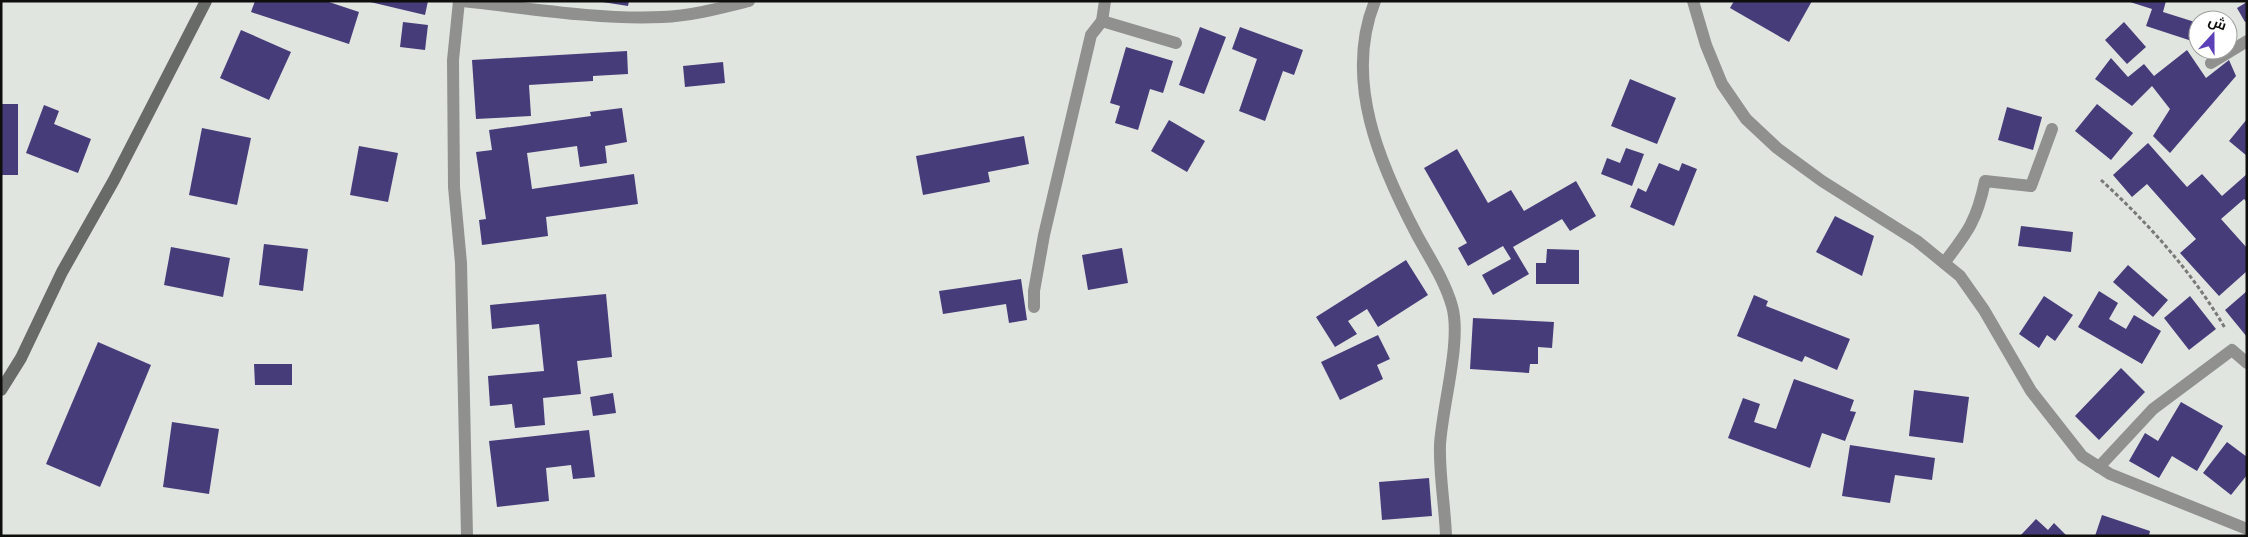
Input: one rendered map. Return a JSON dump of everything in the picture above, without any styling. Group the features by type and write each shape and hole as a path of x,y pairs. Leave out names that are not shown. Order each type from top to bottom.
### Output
{"main road":[{"path":"1,390 20,358 62,272 114,180 206,1"}],"street":[{"path":"460,1 453,60 454,187 461,263 467,536"},
{"path":"464,1 601,15 663,18 716,10 749,1"},
{"path":"1034,307 1034,291 1044,235 1091,35 1102,20 1105,1"},
{"path":"1375,1 1367,22 1361,57 1364,93 1394,191 1452,306 1455,328 1440,446 1446,536"},
{"path":"1693,1 1706,45 1722,84 1746,119 1777,148 1822,181 1917,241 1960,276 1984,310 2031,391 2056,426 2082,456 2099,467 2158,494 2247,529"},
{"path":"1102,20 1176,42"},
{"path":"2211,62 2247,41"},
{"path":"1944,263 1970,228 1979,209 1985,181 2031,186 2052,129"},
{"path":"2099,467 2153,409 2232,350 2247,363"}],"path":[{"path":"2101,180 2141,217 2204,293 2229,335 2232,350"}],"building":[{"path":"255,1 326,1 359,12 349,44 251,12"},
{"path":"366,1 428,1 425,15"},
{"path":"596,1 629,1 628,6"},
{"path":"1734,1 1812,1 1789,42 1730,8"},
{"path":"2166,1 2163,12 2188,20 2188,40 2146,26 2152,9 2130,2"},
{"path":"2247,2 2247,21 2245,22 2237,8"},
{"path":"403,22 428,25 425,50 400,47"},
{"path":"2124,22 2146,47 2127,64 2105,40"},
{"path":"1200,27 1226,37 1204,94 1179,85"},
{"path":"1240,27 1303,50 1294,75 1283,71 1265,121 1239,111 1257,59 1232,49"},
{"path":"241,30 291,52 269,100 220,78"},
{"path":"1126,47 1173,61 1163,93 1150,89 1138,130 1115,123 1120,106 1110,103"},
{"path":"2187,50 2188,60 2194,60 2206,78 2229,60 2236,76 2170,153 2153,136 2170,109 2152,86 2132,106 2095,79 2111,58 2128,77 2144,64 2154,76"},
{"path":"627,51 628,74 593,76 593,81 529,85 531,116 476,119 472,60"},
{"path":"723,62 725,83 685,87 683,66"},
{"path":"1630,79 1676,98 1657,144 1611,126"},
{"path":"1,104 18,104 18,175 1,175"},
{"path":"2097,104 2133,133 2111,160 2075,131"},
{"path":"44,105 59,111 54,124 91,139 78,173 26,153"},
{"path":"2007,107 2042,117 2033,150 1998,140"},
{"path":"622,108 627,142 605,146 607,163 580,167 577,146 527,153 532,189 634,174 638,204 546,217 548,236 482,245 479,220 486,219 476,152 492,150 489,130 591,116 590,112"},
{"path":"2247,119 2247,156 2229,141"},
{"path":"1169,120 1205,141 1187,172 1151,151"},
{"path":"202,128 251,138 237,205 189,195"},
{"path":"1024,136 1029,164 988,172 990,182 923,195 916,156"},
{"path":"2148,143 2187,187 2202,174 2222,196 2247,174 2247,202 2244,199 2221,219 2247,248 2247,271 2219,296 2180,253 2196,239 2147,184 2132,197 2113,175"},
{"path":"359,146 398,153 388,202 350,195"},
{"path":"1626,148 1644,154 1632,186 1601,174 1607,158 1620,163"},
{"path":"1457,149 1488,203 1511,190 1524,211 1576,181 1596,216 1570,231 1562,219 1513,247 1529,274 1493,295 1482,275 1511,259 1503,246 1468,266 1458,248 1467,243 1424,168"},
{"path":"1659,163 1679,171 1682,163 1697,169 1674,226 1630,207 1638,188 1646,192"},
{"path":"1835,216 1874,236 1862,276 1816,252"},
{"path":"2021,226 2073,232 2071,252 2018,246"},
{"path":"264,244 308,249 303,291 259,285"},
{"path":"171,247 230,258 223,297 164,285"},
{"path":"1122,248 1128,283 1088,290 1082,255"},
{"path":"1547,249 1579,250 1579,284 1536,284 1536,263 1546,263"},
{"path":"1406,260 1428,295 1378,327 1367,309 1348,321 1357,334 1335,347 1316,317"},
{"path":"2128,265 2168,300 2153,317 2113,282"},
{"path":"1021,279 1027,320 1009,323 1006,304 943,314 939,291"},
{"path":"2099,291 2118,303 2109,319 2126,329 2134,315 2161,331 2142,364 2078,327"},
{"path":"2247,291 2247,337 2225,310"},
{"path":"606,294 612,357 577,361 581,394 543,398 545,425 515,428 512,404 490,406 488,376 544,371 539,324 492,329 490,305"},
{"path":"1754,295 1768,301 1766,306 1850,339 1837,370 1805,356 1802,362 1737,336"},
{"path":"2044,296 2073,315 2055,341 2047,335 2039,348 2019,334"},
{"path":"2190,296 2216,329 2189,350 2164,318"},
{"path":"1473,318 1554,322 1552,348 1538,347 1538,364 1530,364 1529,373 1470,369"},
{"path":"1378,335 1390,359 1377,365 1383,379 1340,400 1321,362"},
{"path":"98,342 151,365 100,487 46,464"},
{"path":"254,364 292,364 292,385 255,385"},
{"path":"2121,368 2145,392 2099,440 2075,416"},
{"path":"1794,379 1854,400 1850,411 1856,412 1845,441 1822,433 1810,468 1728,438 1743,398 1760,404 1754,422 1776,429"},
{"path":"1914,390 1969,397 1963,443 1909,436"},
{"path":"613,393 616,413 593,416 590,397"},
{"path":"2181,402 2223,426 2197,471 2172,456 2159,478 2129,461 2145,433 2158,441"},
{"path":"172,422 219,429 209,494 163,487"},
{"path":"589,430 595,477 573,479 571,465 546,468 549,501 497,507 489,441"},
{"path":"2227,442 2247,457 2247,475 2231,495 2203,473"},
{"path":"1850,445 1935,458 1932,480 1895,475 1890,503 1842,496"},
{"path":"1429,478 1432,516 1382,520 1379,482"},
{"path":"2102,515 2150,531 2149,536 2095,536"},
{"path":"2036,519 2048,530 2054,523 2067,536 2020,536"}]}
